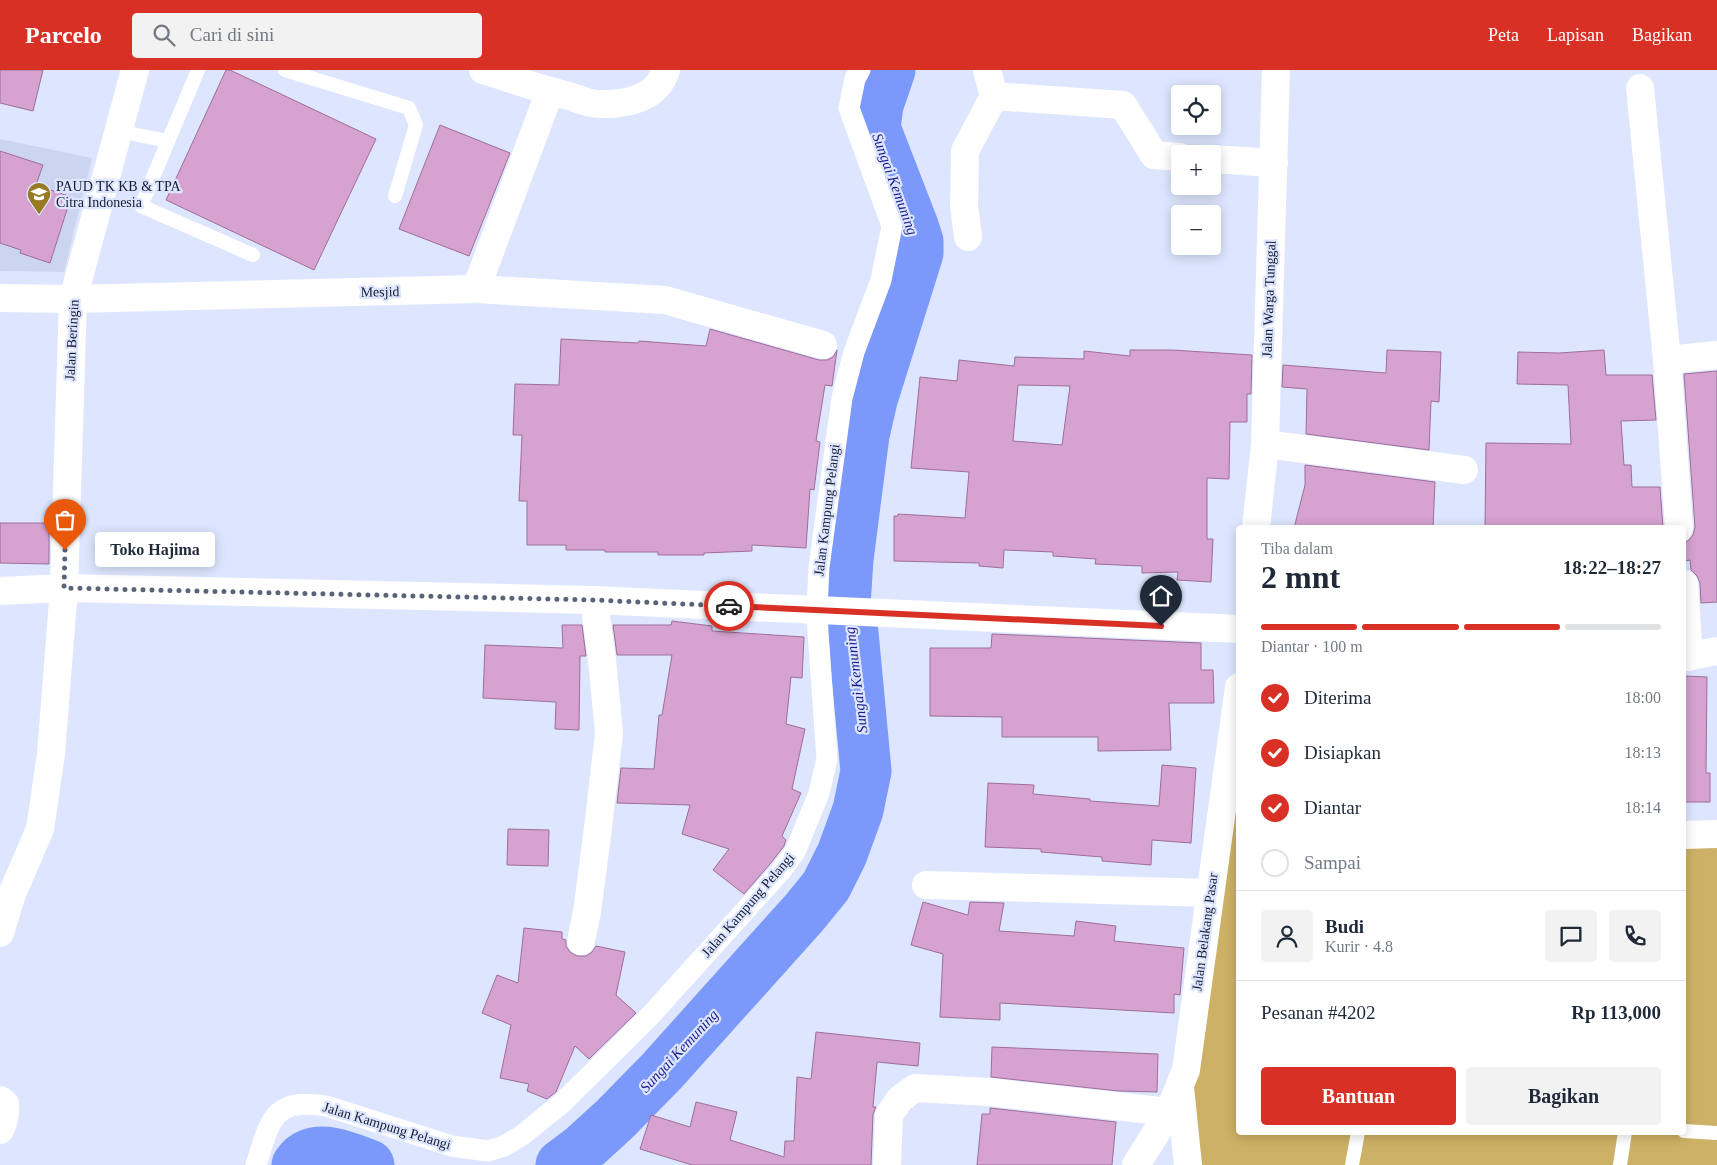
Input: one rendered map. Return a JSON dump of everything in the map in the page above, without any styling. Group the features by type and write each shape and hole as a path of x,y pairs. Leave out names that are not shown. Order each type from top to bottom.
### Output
{"street":[{"name":"Jalan Beringin","path":"0,933 12,894 40,829 51,754 64,588 73,299 135,70"},
{"path":"483,70 597,104 629,102 648,95 664,76 666,70"},
{"name":"Jalan Kampung Pelangi","path":"256,1165 268,1127 277,1113 296,1104 326,1106 452,1146 488,1151 504,1146 521,1136 562,1102 655,1009 796,852 819,794 827,758 817,610 819,566 842,398 854,352 880,280 892,226 849,108 855,79 860,70"},
{"path":"968,237 964,206 965,151 994,96 987,70"},
{"name":"Jalan Warga Tunggal","path":"1256,525 1265,444 1276,70"},
{"path":"1640,88 1667,360 1680,525"},
{"path":"476,289 550,91"},
{"path":"994,96 1122,105 1154,155 1171,156"},
{"path":"1221,160 1274,163"},
{"name":"Mesjid","path":"0,298 73,299 476,289 665,300 823,345"},
{"path":"1667,360 1717,355"},
{"path":"1265,444 1464,470"},
{"path":"0,592 64,588 594,600 1236,629"},
{"path":"580,941 587,912 609,733 594,600"},
{"path":"1686,657 1717,651"},
{"name":"Jalan Belakang Pasar","path":"1136,1165 1169,1112 1186,1070 1210,893 1232,790 1236,731"},
{"path":"1686,835 1717,834"},
{"path":"926,885 1210,893"},
{"path":"1180,1087 1188,1165"},
{"path":"887,1165 889,1116 900,1099 915,1088 989,1092 1169,1112"},
{"path":"0,1100 5,1104 6,1112 0,1130"}],"lane":[{"path":"198,70 141,206 254,256"},
{"path":"285,70 409,108 416,125 395,196"},
{"path":"118,131 168,141"},
{"path":"1686,1131 1717,1133"},
{"path":"1352,1165 1357,1135"},
{"path":"1620,1165 1625,1135"}],"shaded area":[{"name":"PAUD TK KB & TPA Citra Indonesia","path":"0,139 92,158 64,272 0,271"},
{"path":"1230,803 1236,803 1236,1135 1686,1135 1686,845 1717,846 1717,1165 1175,1165"}],"building":[{"path":"0,70 43,70 33,111 0,103"},
{"path":"226,70 230,70 376,139 314,270 166,200"},
{"path":"440,125 510,153 469,256 399,229"},
{"path":"0,151 43,165 36,185 71,197 50,263 20,253 21,250 0,243"},
{"path":"710,329 819,360 827,360 833,357 837,350 832,386 825,385 816,441 820,442 814,490 810,489 806,548 752,545 752,551 704,553 704,555 658,555 658,552 566,550 566,545 527,545 527,501 519,501 522,435 513,435 515,384 559,385 561,339 638,343 639,341 706,346"},
{"path":"1130,350 1172,350 1252,355 1251,394 1247,394 1247,422 1230,422 1229,479 1207,478 1207,539 1213,539 1211,582 1177,580 1178,572 1142,573 1142,566 1095,564 1096,559 1053,556 1053,552 1004,550 1003,568 979,566 979,563 894,561 894,516 898,516 898,514 965,518 969,472 911,468 920,377 957,381 959,360 1014,366 1015,357 1084,359 1084,351 1130,356","holes":["1018,385 1070,386 1062,445 1013,441"]},
{"path":"1387,350 1441,352 1439,402 1431,401 1429,450 1306,434 1307,389 1282,387 1283,365 1386,373"},
{"path":"1604,350 1606,375 1652,375 1656,420 1621,421 1624,465 1631,465 1632,487 1660,487 1663,525 1485,525 1486,443 1571,444 1568,385 1517,384 1518,352 1559,353"},
{"path":"1717,371 1717,602 1701,603 1700,583 1697,576 1691,570 1690,560 1686,561 1686,542 1693,535 1695,527 1684,374"},
{"path":"1305,465 1435,482 1433,525 1295,525 1305,485"},
{"path":"0,523 49,523 49,564 0,563"},
{"path":"672,621 712,626 712,631 804,637 802,678 791,677 786,724 805,729 792,789 801,793 782,836 786,840 784,846 744,894 713,870 729,849 682,834 690,805 617,803 621,768 654,769 659,715 662,715 672,655 617,655 613,625 671,625"},
{"path":"562,625 582,625 586,656 580,656 579,730 555,729 556,702 483,698 485,645 563,648"},
{"path":"992,634 1201,643 1201,670 1213,670 1214,703 1169,703 1171,750 1098,751 1098,737 1002,737 1002,717 930,716 930,648 991,648"},
{"path":"1686,676 1707,677 1706,773 1710,773 1710,802 1686,802"},
{"path":"1162,765 1196,768 1191,843 1152,840 1151,865 1102,861 1102,857 1041,852 1041,849 985,847 988,783 1034,785 1033,794 1090,799 1090,801 1159,806"},
{"path":"508,829 549,830 548,866 507,865"},
{"path":"923,902 968,915 970,902 1004,903 999,931 1074,936 1076,921 1116,926 1114,941 1184,948 1180,995 1174,994 1174,1013 1000,1003 1000,1020 940,1017 943,954 911,945"},
{"path":"524,928 562,932 562,939 566,940 566,946 570,952 577,956 586,956 596,946 625,952 616,995 636,1013 589,1059 575,1046 556,1092 547,1099 527,1091 529,1084 500,1078 511,1025 482,1013 497,975 518,983"},
{"path":"816,1032 920,1043 918,1066 877,1062 873,1107 876,1107 873,1114 871,1165 692,1165 640,1149 651,1115 690,1127 696,1102 737,1112 730,1140 784,1157 785,1141 794,1141 797,1077 811,1079"},
{"path":"992,1047 1158,1054 1157,1092 1118,1091 991,1077"},
{"path":"990,1108 1116,1122 1112,1165 977,1165 982,1114 990,1114"}],"waterway":[{"name":"Sungai Kemuning","path":"561,1165 581,1150 615,1119 662,1071 804,913 826,886 842,854 858,810 866,771 853,633 845,605 848,559 864,435 872,400 918,253 918,241 913,226 875,128 878,105 890,70"},
{"name":"Sungai Kemuning","path":"297,1165 304,1157 312,1153 321,1152 341,1155 369,1165"}],"way so far":[{"path":"65,550 64,588 594,600 729,606"}],"place":[{"name":"PAUD TK KB & TPA Citra Indonesia","path":"39,215"},
{"name":"Toko Hajima","path":"65,550"}],"route":[{"path":"729,606 1161,626"}]}
